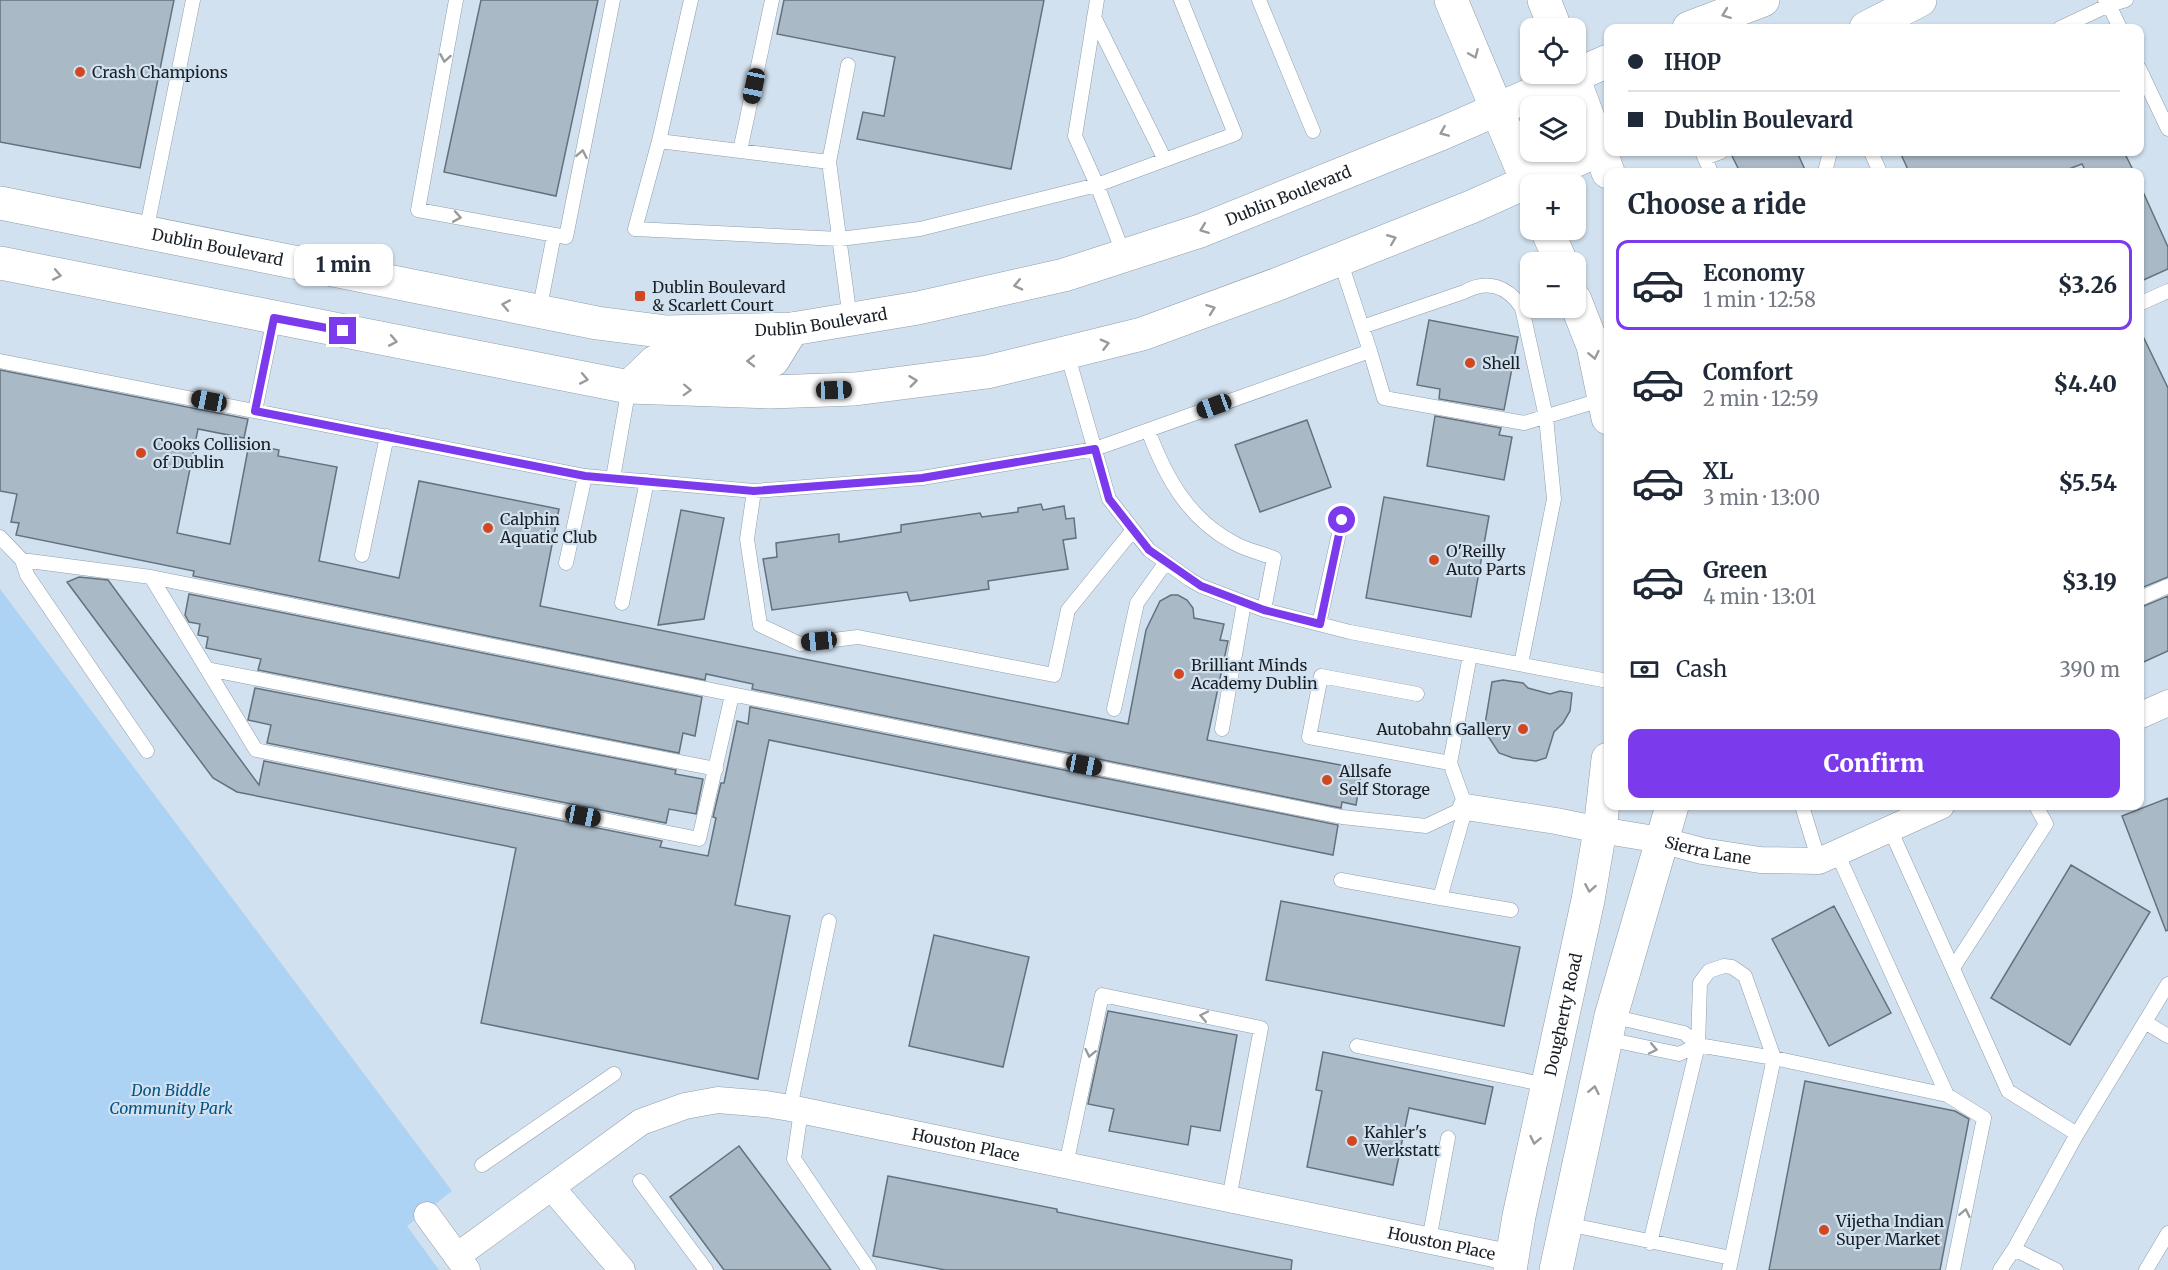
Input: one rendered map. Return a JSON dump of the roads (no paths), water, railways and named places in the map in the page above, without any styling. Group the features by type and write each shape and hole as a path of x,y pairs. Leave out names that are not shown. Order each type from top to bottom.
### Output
{"main road":[{"path":"1451,0 1524,174"},
{"path":"1544,0 1551,18"},
{"path":"1700,24 1763,0"},
{"path":"1874,24 1920,0"},
{"name":"Dublin Boulevard","path":"1586,70 1604,63"},
{"name":"Dublin Boulevard","path":"0,203 597,323 668,332 792,328 918,308 1064,275 1200,231 1337,177 1552,84"},
{"path":"1576,84 1604,154"},
{"path":"1558,174 1605,156"},
{"path":"0,263 629,387 770,392 855,389 987,372 1142,334 1340,260 1520,188"},
{"path":"1582,318 1593,346 1604,399"},
{"path":"629,387 655,362 773,360 792,328"},
{"name":"Dougherty Road","path":"1511,1264 1519,1216 1587,900 1604,794"},
{"path":"1556,1270 1594,1088 1671,810"},
{"path":"1547,1084 1565,1122 1555,1179 1567,1224"}],"street":[{"path":"2144,714 2168,703"},
{"name":"Sierra Lane","path":"1466,807 1662,840 1702,851 1760,860 1828,857 1932,810"},
{"name":"Houston Place","path":"462,1263 552,1188 641,1122 685,1106 718,1100 795,1109 1429,1240 1511,1264"},
{"path":"552,1188 622,1270"},
{"path":"427,1215 462,1263"}],"lane":[{"path":"146,232 193,0"},
{"path":"456,0 418,210 566,237 613,0"},
{"path":"691,0 659,141 635,229 840,239 920,229 1096,185 1235,134 1181,0"},
{"path":"740,151 772,0"},
{"path":"1096,0 1075,136 1124,255"},
{"path":"1259,0 1313,131"},
{"path":"2067,24 2107,2 2126,0"},
{"path":"2107,2 2118,24"},
{"path":"1094,16 1165,160"},
{"path":"848,65 829,162 850,319"},
{"path":"2144,79 2168,129"},
{"path":"659,141 829,162"},
{"path":"539,312 554,235"},
{"path":"1340,260 1384,398 1524,423 1546,417 1604,409"},
{"path":"1362,327 1485,285 1507,291 1516,298 1522,308 1546,417 1554,499 1521,664"},
{"path":"2144,302 2168,291"},
{"path":"255,411 274,318"},
{"path":"0,361 585,476 754,491 922,478 1095,449 1370,351"},
{"path":"1067,354 1109,499 1149,550 1201,586 1264,610 1320,624 1604,680"},
{"path":"613,478 629,387"},
{"path":"1148,430 1174,488 1200,519 1234,543 1274,558 1264,610"},
{"path":"362,555 387,436"},
{"path":"566,563 585,476"},
{"path":"622,603 646,481"},
{"path":"754,491 747,539 760,625 800,644 858,637 1054,675 1068,610 1133,530"},
{"path":"1320,624 1342,520"},
{"path":"0,537 21,560 27,575 147,751"},
{"path":"21,560 151,577 1342,817 1426,826 1466,807"},
{"path":"1114,709 1137,603 1166,562"},
{"path":"151,577 256,750 699,839 732,695"},
{"path":"2144,597 2168,586"},
{"path":"1222,729 1244,603"},
{"path":"1440,898 1466,807 1450,763 1470,655"},
{"path":"207,669 716,769"},
{"path":"1417,694 1321,676 1309,737 1450,763"},
{"path":"1804,810 1947,1095"},
{"path":"1953,968 2046,824 2038,810"},
{"path":"1890,829 2008,1091 2077,1134"},
{"path":"1341,880 1511,910"},
{"path":"829,921 795,1109 794,1159 869,1270"},
{"path":"1567,1224 1730,1264 1774,1058 1745,976 1732,967 1724,966 1709,971 1700,983 1698,1045 1650,1243"},
{"path":"2000,1270 2077,1134 2168,984"},
{"path":"1066,1165 1102,995 1261,1028 1229,1199"},
{"path":"2145,1022 2168,1036"},
{"path":"1609,1028 1679,1054 1698,1045"},
{"path":"1609,1028 1684,1033 1698,1045 1774,1058 1947,1095 1984,1118 1953,1270"},
{"path":"1357,1046 1547,1084"},
{"path":"482,1165 614,1074"},
{"path":"1429,1240 1448,1138"},
{"path":"640,1181 706,1270"},
{"path":"2146,1270 2168,1233"},
{"path":"2013,1249 2056,1270"}],"place":[{"name":"Crash Champions","path":"80,72"},
{"name":"Dublin Boulevard & Scarlett Court","path":"640,296"},
{"name":"Shell","path":"1470,363"},
{"name":"Cooks Collision of Dublin","path":"141,453"},
{"name":"Calphin Aquatic Club","path":"488,528"},
{"name":"O'Reilly Auto Parts","path":"1434,560"},
{"name":"Brilliant Minds Academy Dublin","path":"1179,674"},
{"name":"Autobahn Gallery","path":"1523,729"},
{"name":"Allsafe Self Storage","path":"1327,780"},
{"name":"Kahler's Werkstatt","path":"1352,1141"},
{"name":"Vijetha Indian Super Market","path":"1824,1230"}],"park label":[{"name":"Don Biddle Community Park","path":"171,1099"}]}
